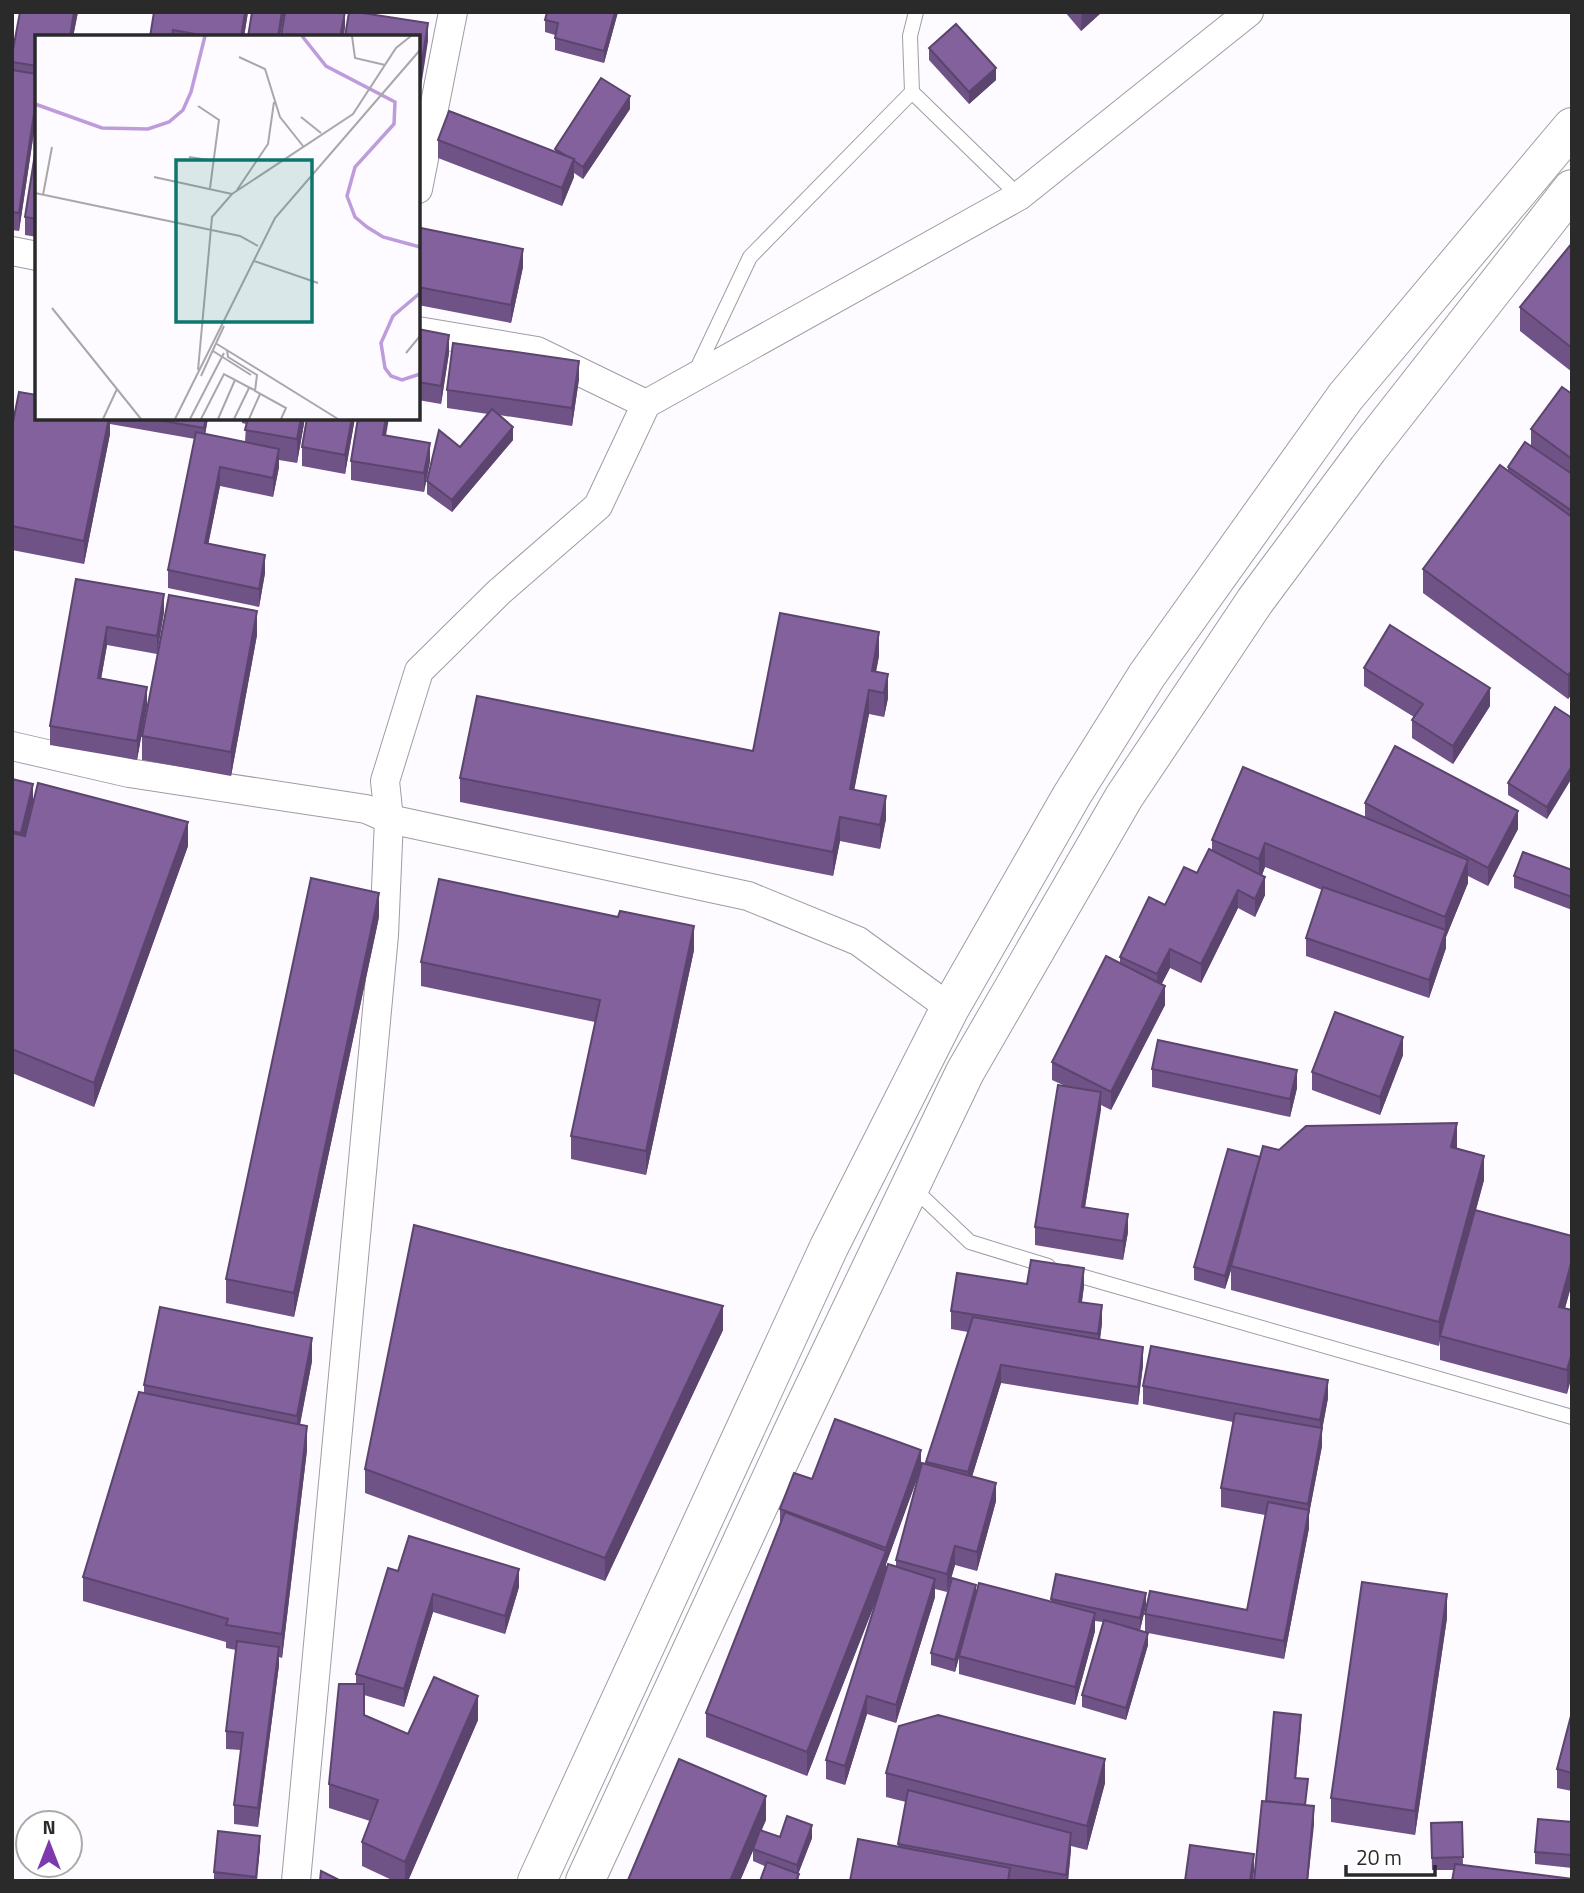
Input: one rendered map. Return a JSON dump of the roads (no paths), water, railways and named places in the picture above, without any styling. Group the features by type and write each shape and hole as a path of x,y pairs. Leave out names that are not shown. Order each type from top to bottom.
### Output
{"main road":[{"path":"537,1881 829,1247 950,1008 1072,795 1155,664 1346,396 1572,127"},
{"path":"584,1881 965,1072 1124,797 1255,601 1368,449 1572,189"},
{"path":"657,1621 697,1639"}],"street":[{"path":"296,1881 384,935 389,819 385,781 419,671 499,592 598,506 646,404 1019,196 1249,12"},
{"path":"420,176 446,13"},
{"path":"12,251 35,256"},
{"path":"420,331 537,351 646,404"},
{"path":"12,746 140,775 366,809 389,819 748,896 858,941 950,1008"}],"lane":[{"path":"916,12 910,36 912,92 1019,196"},
{"path":"692,378 750,257 912,92"},
{"path":"911,1186 970,1242 987,1250 1572,1417"}]}
